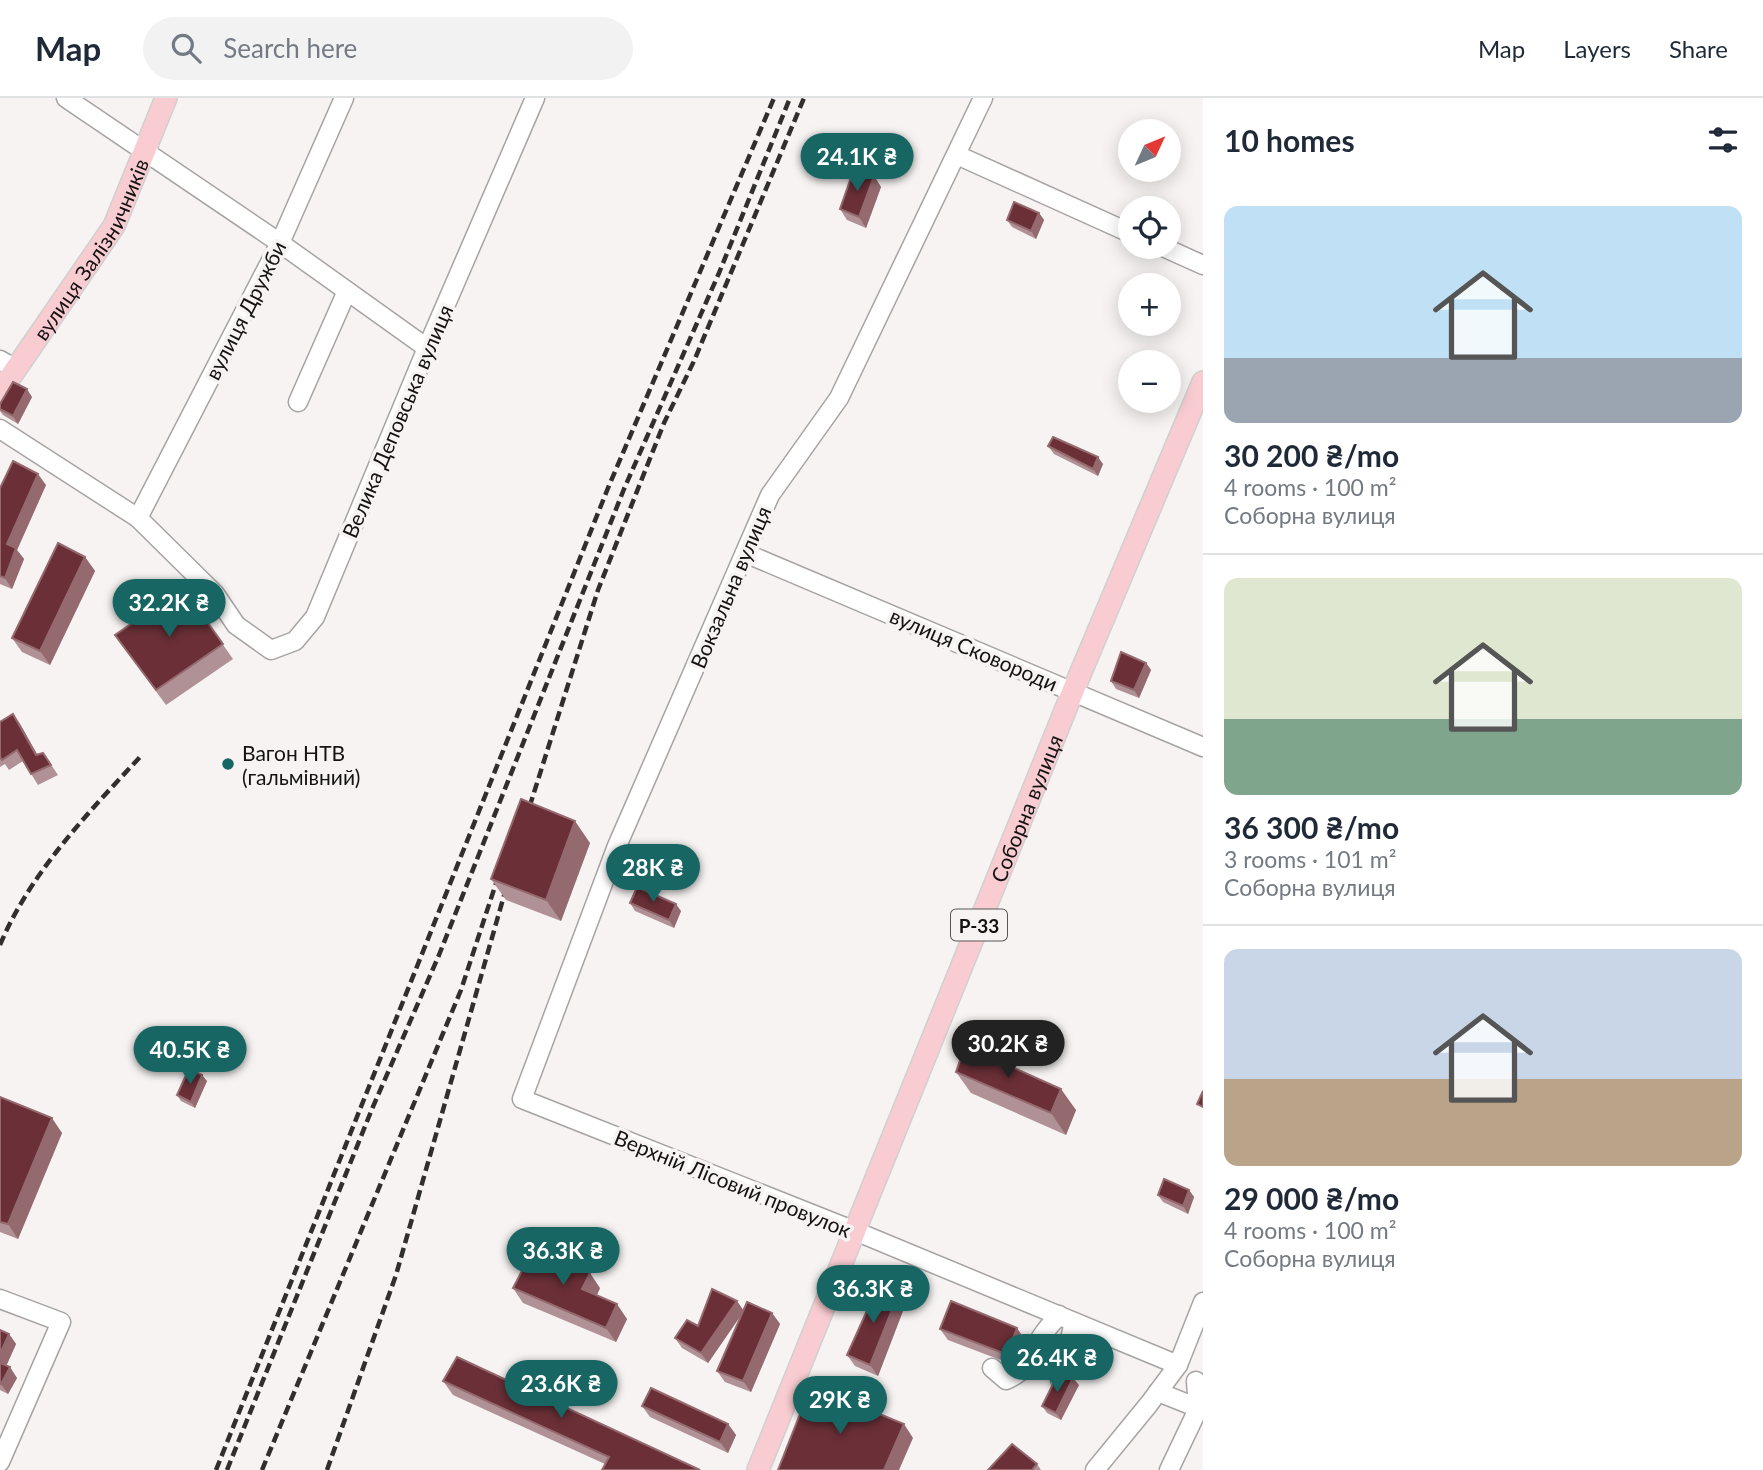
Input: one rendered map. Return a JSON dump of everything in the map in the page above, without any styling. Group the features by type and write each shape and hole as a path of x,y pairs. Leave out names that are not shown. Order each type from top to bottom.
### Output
{"main road":[{"name":"вулиця Залізничників","path":"0,392 8,365 114,226 166,98"},
{"name":"Соборна вулиця","path":"758,1470 1073,691 1203,382"}],"street":[{"path":"66,98 280,243 427,348"},
{"name":"вулиця Дружби","path":"138,518 280,243 344,98"},
{"name":"Велика Деповська вулиця","path":"138,518 215,594 236,625 271,650 295,641 315,617 535,98"},
{"name":"Вокзальна вулиця","path":"522,1099 617,846 770,495 839,398 983,98"},
{"path":"957,155 1118,228"},
{"path":"1181,255 1203,265"},
{"path":"298,402 347,292"},
{"path":"0,429 138,518"},
{"name":"вулиця Сковороди","path":"745,553 1203,747"},
{"name":"Верхній Лісовий провулок","path":"522,1099 855,1231 1178,1365"},
{"path":"0,1299 61,1322 0,1462"},
{"path":"1095,1470 1178,1365 1203,1302"},
{"path":"992,1368 1006,1380 1020,1374 1043,1334 1067,1319"},
{"path":"1060,1380 1067,1319"},
{"path":"1169,1470 1200,1410 1196,1381"},
{"path":"1158,1392 1200,1410"}],"building":[{"path":"854,169 874,176 859,217 840,209"},
{"path":"1014,202 1039,213 1031,231 1007,220"},
{"path":"13,382 27,389 13,416 0,409 0,404"},
{"path":"1053,437 1098,457 1093,469 1048,446"},
{"path":"13,461 38,474 7,544 16,548 5,578 0,576 0,488"},
{"path":"58,543 85,557 40,651 12,638"},
{"path":"183,588 223,644 156,690 115,635"},
{"path":"1121,652 1146,663 1134,690 1111,681"},
{"path":"13,714 36,755 43,753 51,765 31,774 17,750 2,760 0,722"},
{"path":"521,799 575,821 546,900 491,879"},
{"path":"637,887 676,904 669,920 630,903"},
{"path":"965,1046 1061,1089 1051,1113 956,1072"},
{"path":"191,1070 202,1075 191,1102 177,1095"},
{"path":"1203,1091 1203,1107 1197,1104"},
{"path":"0,1097 52,1118 8,1224 0,1222"},
{"path":"1164,1179 1189,1190 1183,1206 1158,1195"},
{"path":"535,1246 590,1273 582,1289 617,1304 606,1328 513,1288"},
{"path":"879,1284 899,1292 870,1365 847,1355"},
{"path":"712,1289 737,1301 701,1353 675,1338 687,1320 698,1326"},
{"path":"951,1301 1017,1328 1010,1346 1003,1353 940,1329"},
{"path":"747,1302 772,1313 743,1381 717,1371"},
{"path":"0,1330 9,1334 0,1354"},
{"path":"457,1357 700,1470 602,1470 609,1457 443,1381"},
{"path":"0,1363 10,1367 1,1384 0,1383"},
{"path":"1066,1374 1073,1378 1056,1413 1042,1406 1053,1384 1063,1381"},
{"path":"811,1386 904,1424 884,1470 778,1470"},
{"path":"651,1388 728,1424 720,1442 642,1406"},
{"path":"1012,1444 1037,1464 1032,1470 988,1470"}],"railway":[{"path":"216,1470 608,488 774,98"},
{"path":"227,1470 372,1109 439,955 624,489 719,273 790,98"},
{"path":"525,821 598,590 664,423 694,361 804,98"},
{"path":"0,945 27,893 44,869 81,822 140,757"},
{"path":"262,1470 461,990 502,865"},
{"path":"327,1470 396,1275 509,878"}],"place":[{"name":"Вагон НТВ (гальмівний)","path":"228,764"}]}
